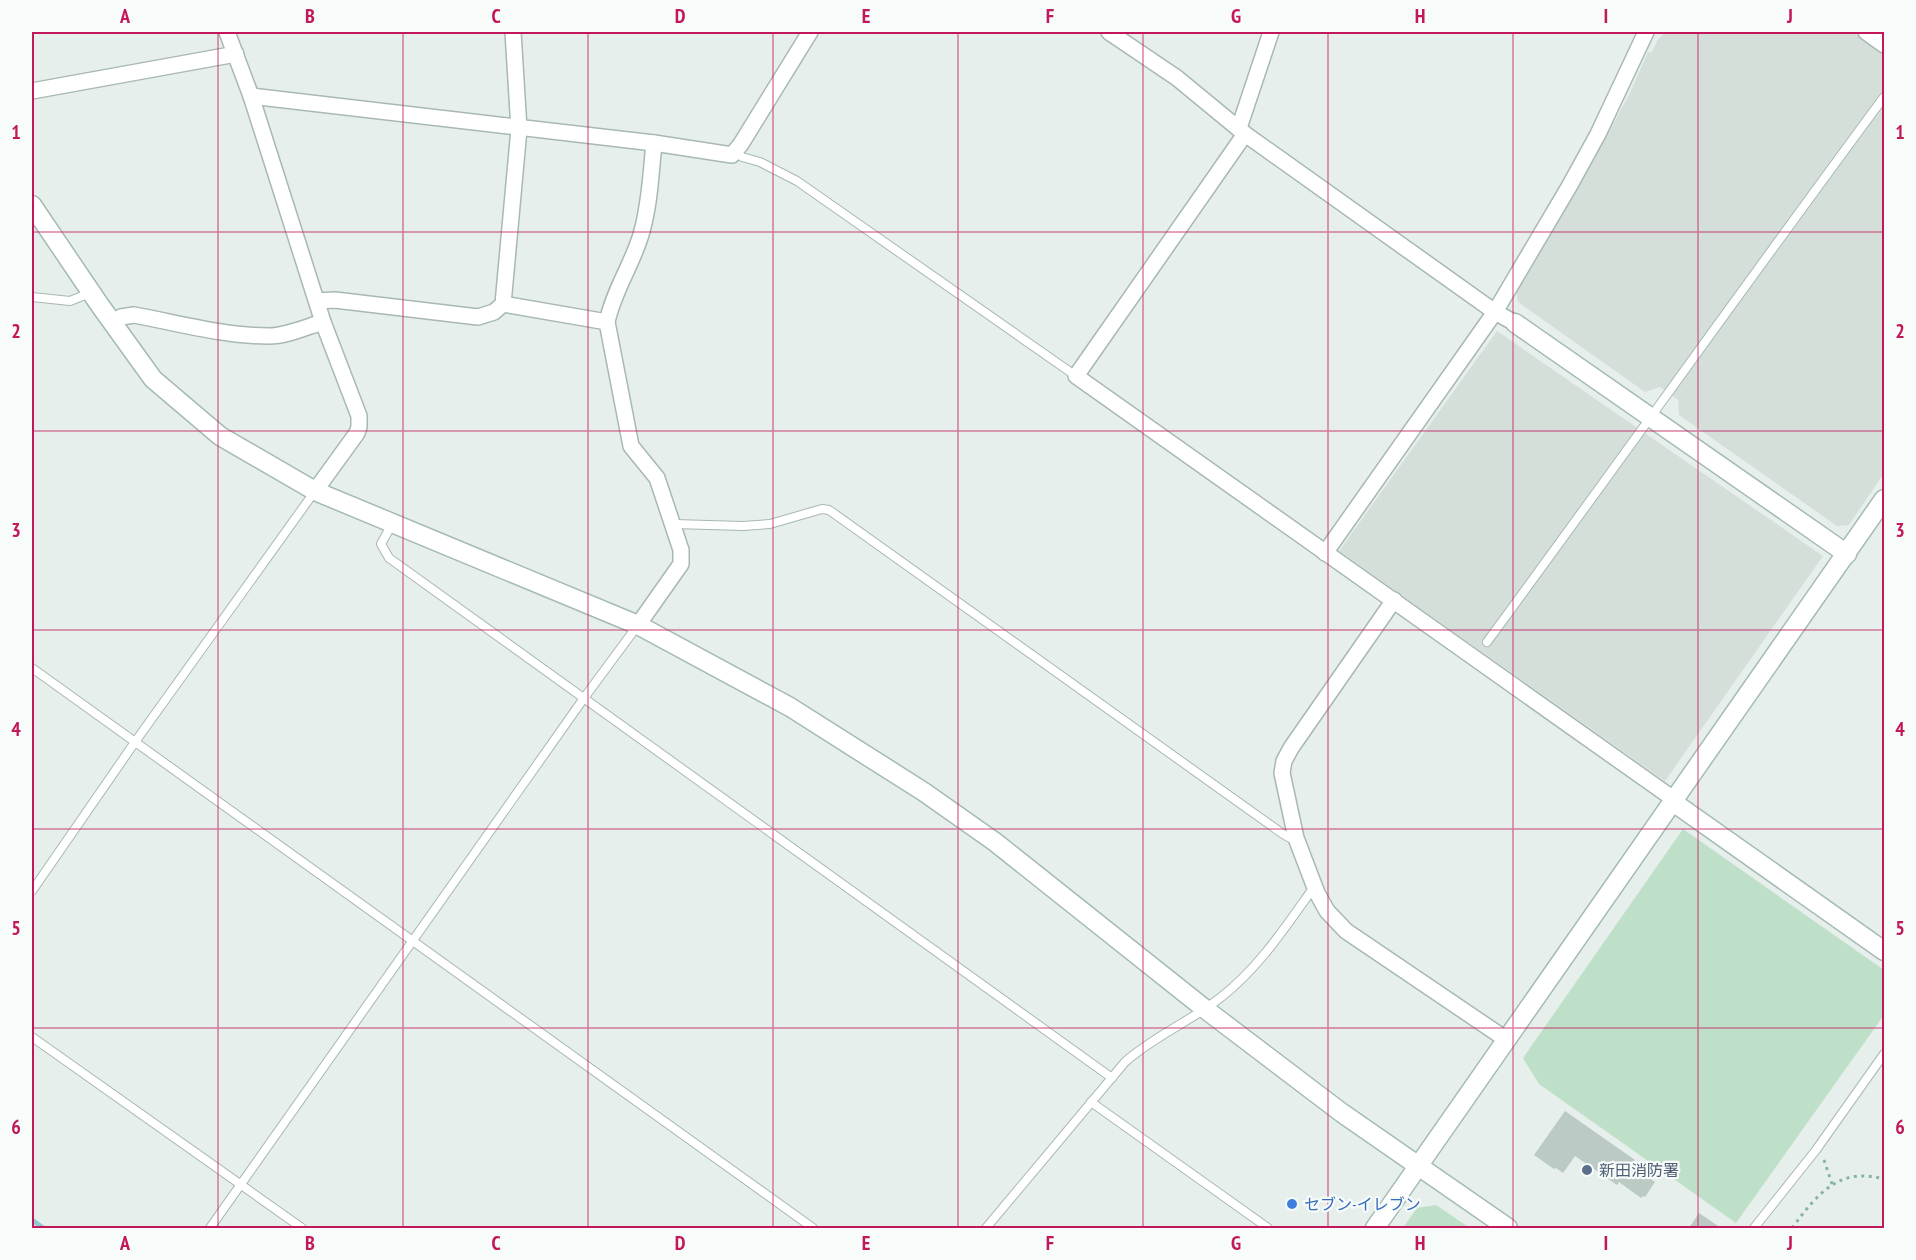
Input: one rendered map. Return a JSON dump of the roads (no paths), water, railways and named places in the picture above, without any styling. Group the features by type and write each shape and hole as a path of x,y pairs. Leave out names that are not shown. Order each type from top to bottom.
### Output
{"street":[{"path":"227,32 251,96 323,322 359,416 359,427 315,491"},
{"path":"316,301 335,300 478,317 495,312 503,304 519,129 513,32"},
{"path":"251,96 654,143 729,155 735,152 810,32"},
{"path":"1109,32 1177,78 1242,131 1495,312 1515,323 1652,417 1847,554"},
{"path":"1271,32 1242,131 1076,376 1394,600 1884,951"},
{"path":"1325,553 1495,312 1598,134 1647,32"},
{"path":"1866,32 1884,45"},
{"path":"32,91 236,54"},
{"path":"638,625 681,564 681,550 657,478 631,446 607,322 610,305 642,232 654,143"},
{"path":"32,205 153,379 220,436 315,491 638,625 790,707 924,792 995,842 1205,1009 1342,1113 1508,1228"},
{"path":"503,304 607,322"},
{"path":"112,322 121,317 134,315 219,332 270,336 323,322"},
{"path":"1375,1228 1884,499"},
{"path":"1394,600 1284,761 1282,773 1296,838 1314,887 1327,911 1346,931 1507,1040"}],"lane":[{"path":"1487,642 1884,97"},
{"path":"735,152 796,181 1076,376"},
{"path":"32,297 70,301 91,292"},
{"path":"32,891 135,742 315,491"},
{"path":"674,524 743,526 770,524 822,509 829,510 1283,834 1296,838"},
{"path":"392,524 381,544 389,558 1112,1078"},
{"path":"210,1228 638,625"},
{"path":"32,668 813,1228"},
{"path":"986,1228 1135,1053 1222,996 1252,968 1274,943 1314,887"},
{"path":"32,1036 302,1228"},
{"path":"1754,1228 1816,1150 1884,1054"},
{"path":"1091,1102 1268,1228"}],"waterway":[{"path":"32,1220 43,1228"}],"place":[{"name":"新田消防署","path":"1587,1170"},
{"name":"セブン-イレブン","path":"1292,1204"}]}
